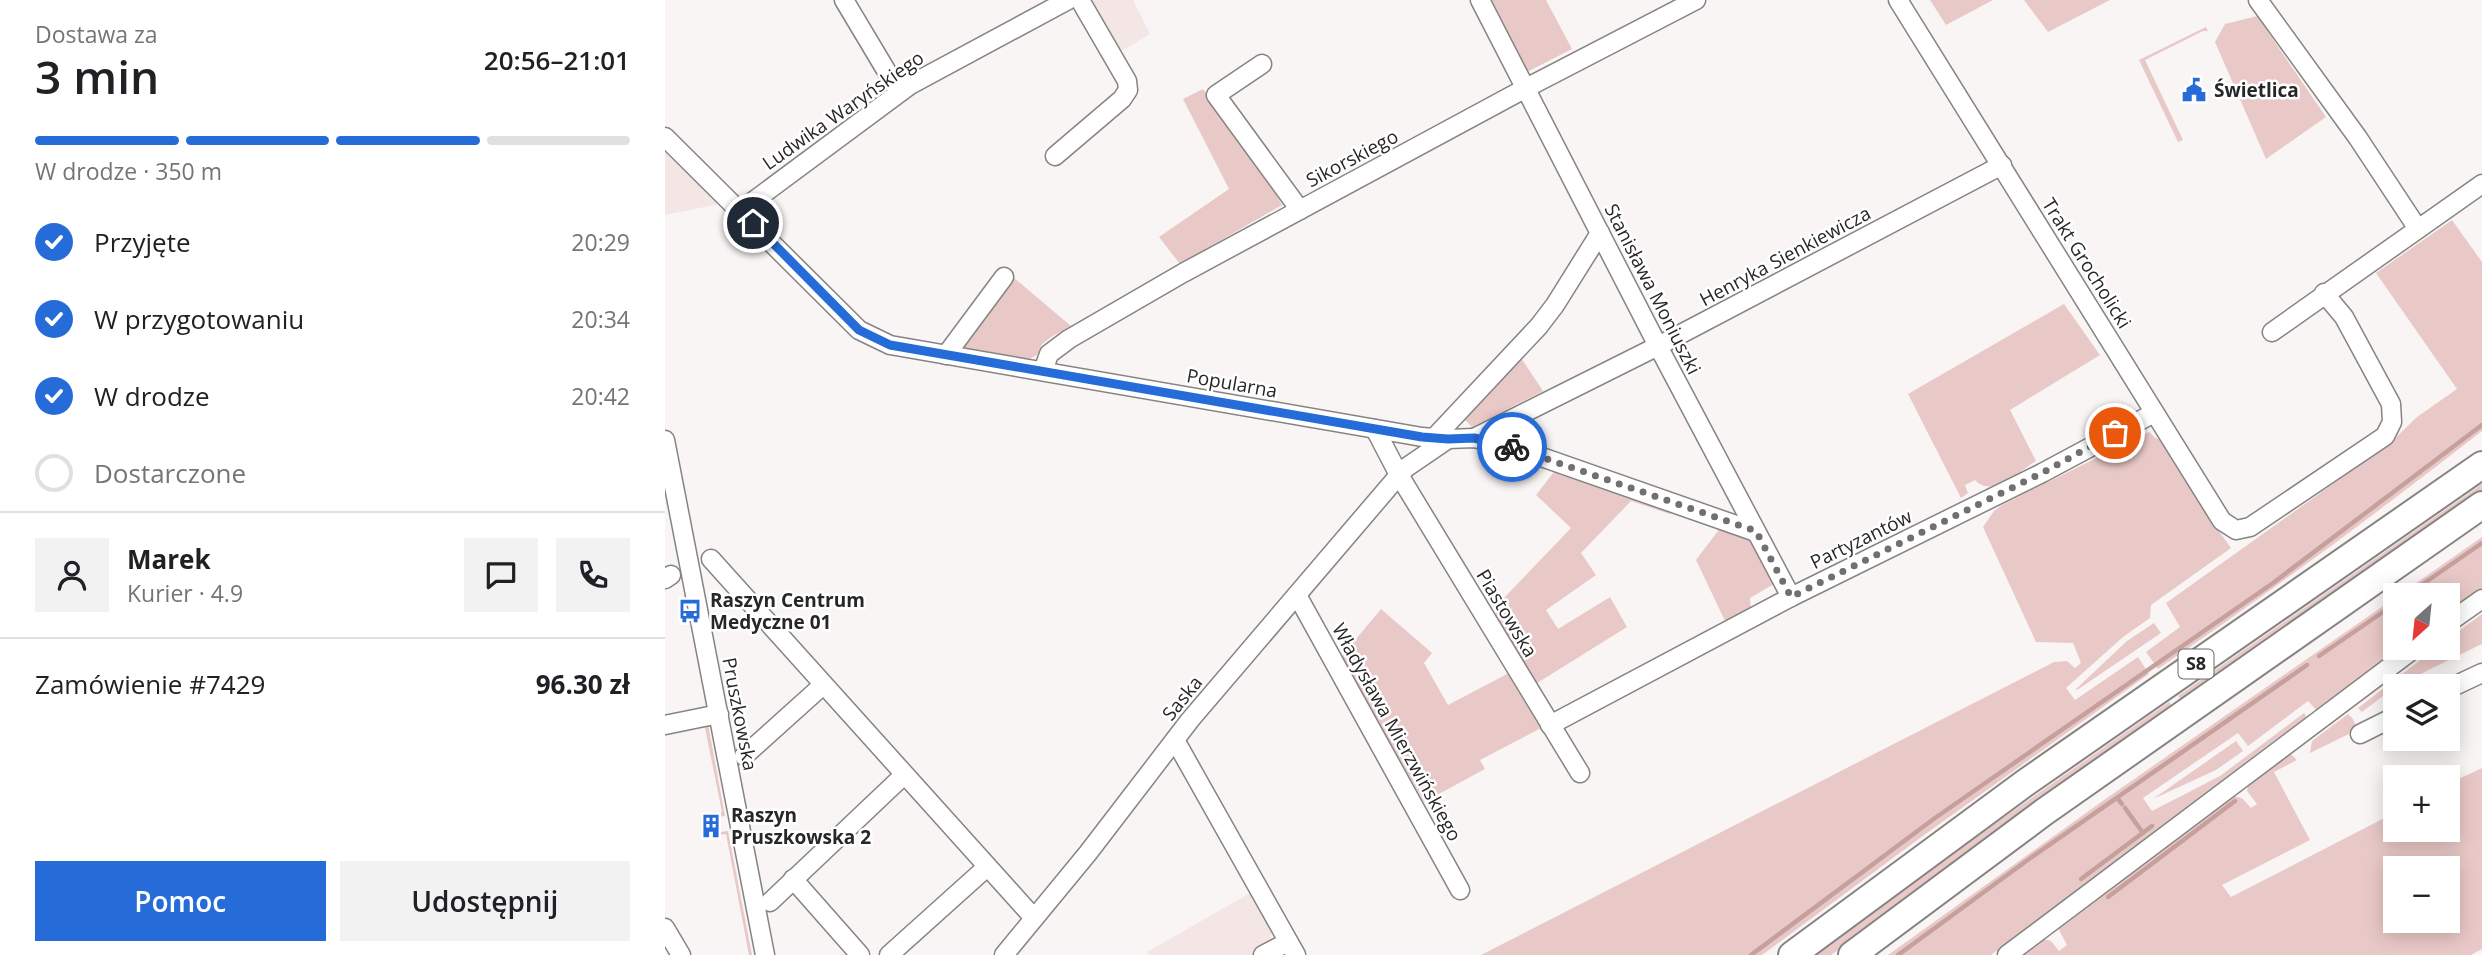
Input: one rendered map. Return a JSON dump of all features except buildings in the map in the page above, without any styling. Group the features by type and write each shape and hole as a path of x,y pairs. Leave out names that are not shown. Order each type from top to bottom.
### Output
{"highway":[{"name":"S8","path":"1792,955 2025,783 2482,465"},
{"name":"S8","path":"1852,955 2055,804 2482,505"}],"street":[{"path":"844,0 899,92"},
{"name":"Ludwika Waryńskiego","path":"740,211 899,92 932,71 1068,0"},
{"path":"1055,156 1122,99 1128,90 1127,81 1080,0"},
{"name":"Stanisława Moniuszki","path":"1480,0 1791,597"},
{"name":"Sikorskiego","path":"1043,371 1049,354 1069,339 1300,209 1696,0"},
{"name":"Trakt Grocholicki","path":"1898,0 2222,521 2236,530 2250,527 2385,436 2392,422 2391,404 2377,375 2344,317 2324,293"},
{"path":"2258,0 2358,138 2418,229"},
{"path":"1262,64 1216,95 1300,209"},
{"path":"665,137 740,211"},
{"name":"Henryka Sienkiewicza","path":"1474,438 1658,346 2002,166"},
{"path":"2271,332 2482,184"},
{"name":"Popularna","path":"740,211 859,330 890,345 1375,429 1441,439 1474,438 1510,446 1756,531"},
{"path":"1441,439 1539,326 1600,233"},
{"path":"946,355 1004,277"},
{"name":"Partyzantów","path":"1550,725 1791,597 2042,473 2154,413"},
{"name":"Piastowska","path":"1375,429 1399,475 1580,773"},
{"name":"Saska","path":"1005,955 1175,740 1297,595 1399,475 1441,439"},
{"name":"Pruszkowska","path":"665,444 765,955"},
{"path":"711,559 1034,918"},
{"name":"Władysława Mierzwińskiego","path":"1297,595 1459,890"},
{"path":"2461,614 2482,599"},
{"path":"2007,955 2399,660"},
{"path":"2460,683 2482,673"},
{"path":"744,756 823,684"},
{"path":"665,725 719,714"},
{"path":"2360,734 2383,722"},
{"path":"1175,740 1292,948 1263,955"},
{"path":"770,902 904,775"},
{"path":"889,955 987,867"},
{"path":"793,880 860,955"},
{"path":"665,928 681,955"}],"shaded area":[{"path":"1093,0 1133,0 1150,34 1118,53 1088,3"},
{"path":"1490,0 1546,0 1572,49 1527,72"},
{"path":"1930,0 1993,0 1946,25"},
{"path":"2024,0 2110,0 2048,32"},
{"path":"2257,16 2326,117 2266,159 2215,42 2225,24"},
{"path":"2206,27 2208,31 2145,60 2183,140 2178,142 2139,60"},
{"path":"1203,89 1215,105 1215,110 1260,166 1282,205 1180,264 1159,237 1229,189 1183,99"},
{"path":"665,152 703,189 719,204 665,215"},
{"path":"2452,220 2482,262 2482,431 2322,553 2158,669 2146,652 2180,627 2166,603 2389,444 2417,417 2457,389 2376,273"},
{"path":"1013,277 1071,326 1042,344 1037,355 1026,361 960,350"},
{"path":"2064,304 2100,355 2010,410 2036,461 1997,485 1982,485 1975,480 1965,485 1968,493 1961,498 1908,394"},
{"path":"1519,355 1543,391 1472,427 1462,417"},
{"path":"2149,432 2157,439 2161,436 2231,548 2151,605 2150,618 2123,637 2066,688 2075,700 2138,657 2149,674 1762,955 1481,955 2054,662 2067,661 2075,668 2081,663 2073,643 2036,642 1983,527 1994,511 2002,505"},
{"path":"1557,468 1672,511 1670,514 1631,501 1581,553 1596,575 1546,610 1558,629 1610,597 1627,627 1534,685 1494,618 1501,601 1571,528 1536,495"},
{"path":"2482,484 2482,496 2183,703 2178,696"},
{"path":"1721,527 1751,538 1774,584 1750,598 1751,612 1727,625 1696,560"},
{"path":"2482,537 2482,590 2461,605 2461,583 2416,583"},
{"path":"2383,606 2383,660 2387,660 2318,712 2308,701 2248,746 2238,733 2143,798 2152,811 2220,776 2304,713 2308,719 2275,740 1991,955 1888,955 2104,800"},
{"path":"1381,609 1432,653 1424,663 1448,705 1509,673 1543,727 1480,760 1485,769 1424,802 1341,657"},
{"path":"2482,614 2482,644 2461,654 2461,629"},
{"path":"2154,623 2161,633 2076,689 2127,641"},
{"path":"2420,660 2449,660 2420,674 2402,674"},
{"path":"2383,689 2383,696 2362,712 2358,708"},
{"path":"2169,702 2174,709 1831,955 1815,955 1977,836"},
{"path":"2348,714 2357,730 2310,753 2312,741"},
{"path":"704,723 708,724 725,816 704,819 707,834 728,831 752,955 749,955 726,834 705,837 701,813 722,812"},
{"path":"2236,741 2243,751 2216,770 2153,799"},
{"path":"2290,753 2297,760 2274,772 2310,840 2222,885 2231,897 2383,819 2383,842 2460,842 2460,778 2482,768 2482,949 2471,955 2023,955 2044,939 2051,941 2059,951 2067,945 2058,928 2232,796 2242,798 2251,808 2257,804 2247,791 2248,785"},
{"path":"1250,893 1272,930 1269,946 1252,955 1150,955 1147,952"}],"waterway":[{"path":"1751,955 1935,818 2273,583 2482,425"},
{"path":"2424,583 2482,543"},
{"path":"2319,656 2383,612"},
{"path":"1898,955 2029,859 2307,665"},
{"path":"2117,798 2122,804"},
{"path":"2108,897 2235,801"},
{"path":"2125,808 2143,833"},
{"path":"2081,879 2152,826"}],"way so far":[{"path":"1512,447 1756,531 1791,597 2042,473 2115,433"}],"place":[{"name":"Świetlica","path":"2194,90"},
{"name":"Raszyn Centrum Medyczne 01","path":"690,611"},
{"name":"Raszyn Pruszkowska 2","path":"711,826"}],"route":[{"path":"753,223 859,330 890,345 1422,437 1474,438 1512,447"}]}
